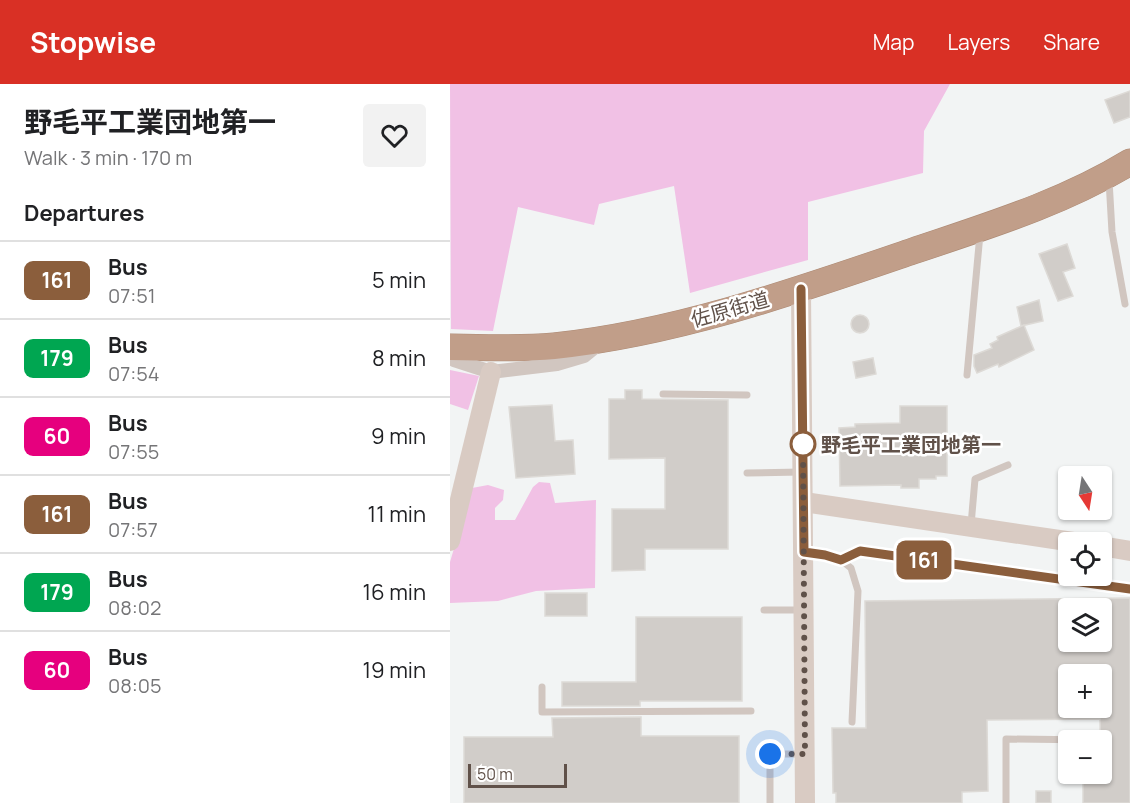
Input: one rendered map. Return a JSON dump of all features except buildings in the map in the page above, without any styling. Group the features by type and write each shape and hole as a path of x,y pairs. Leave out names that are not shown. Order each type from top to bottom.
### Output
{"highway":[{"name":"佐原街道","path":"450,347 539,347 606,338 672,325 801,289 981,228 1063,198 1120,168"}],"street":[{"path":"801,289 806,803"},
{"path":"450,352 454,360 491,372 557,364 575,359 584,356 606,338"},
{"path":"450,541 491,372"},
{"path":"804,502 1058,540"},
{"path":"1112,548 1130,551"}],"lane":[{"path":"1120,168 1112,232 1125,304"},
{"path":"967,375 981,228"},
{"path":"663,394 747,395"},
{"path":"971,526 975,479 1008,465"},
{"path":"747,472 804,472"},
{"path":"841,560 860,551 1130,589"},
{"path":"804,552 841,560 851,568 858,591 852,722"},
{"path":"764,610 804,610"},
{"path":"542,687 542,712 752,711"},
{"path":"1006,803 1006,740 1058,740"},
{"path":"770,803 770,754 805,754"}],"shaded area":[{"path":"450,84 950,84 924,131 923,173 808,202 808,260 690,293 674,186 599,204 594,225 518,207 493,331 451,329"},
{"path":"450,370 479,376 468,410 450,404"},
{"path":"539,482 550,483 555,503 596,500 595,588 536,591 498,601 450,603 450,562 472,488 488,485 504,490 503,500 495,508 495,520 515,520 533,487"}],"bus line":[{"name":"161","path":"801,289 804,552 841,560 860,551 1130,589"}],"place":[{"name":"野毛平工業団地第一","path":"803,444"}],"route":[{"path":"770,754 805,754 803,444"}]}
